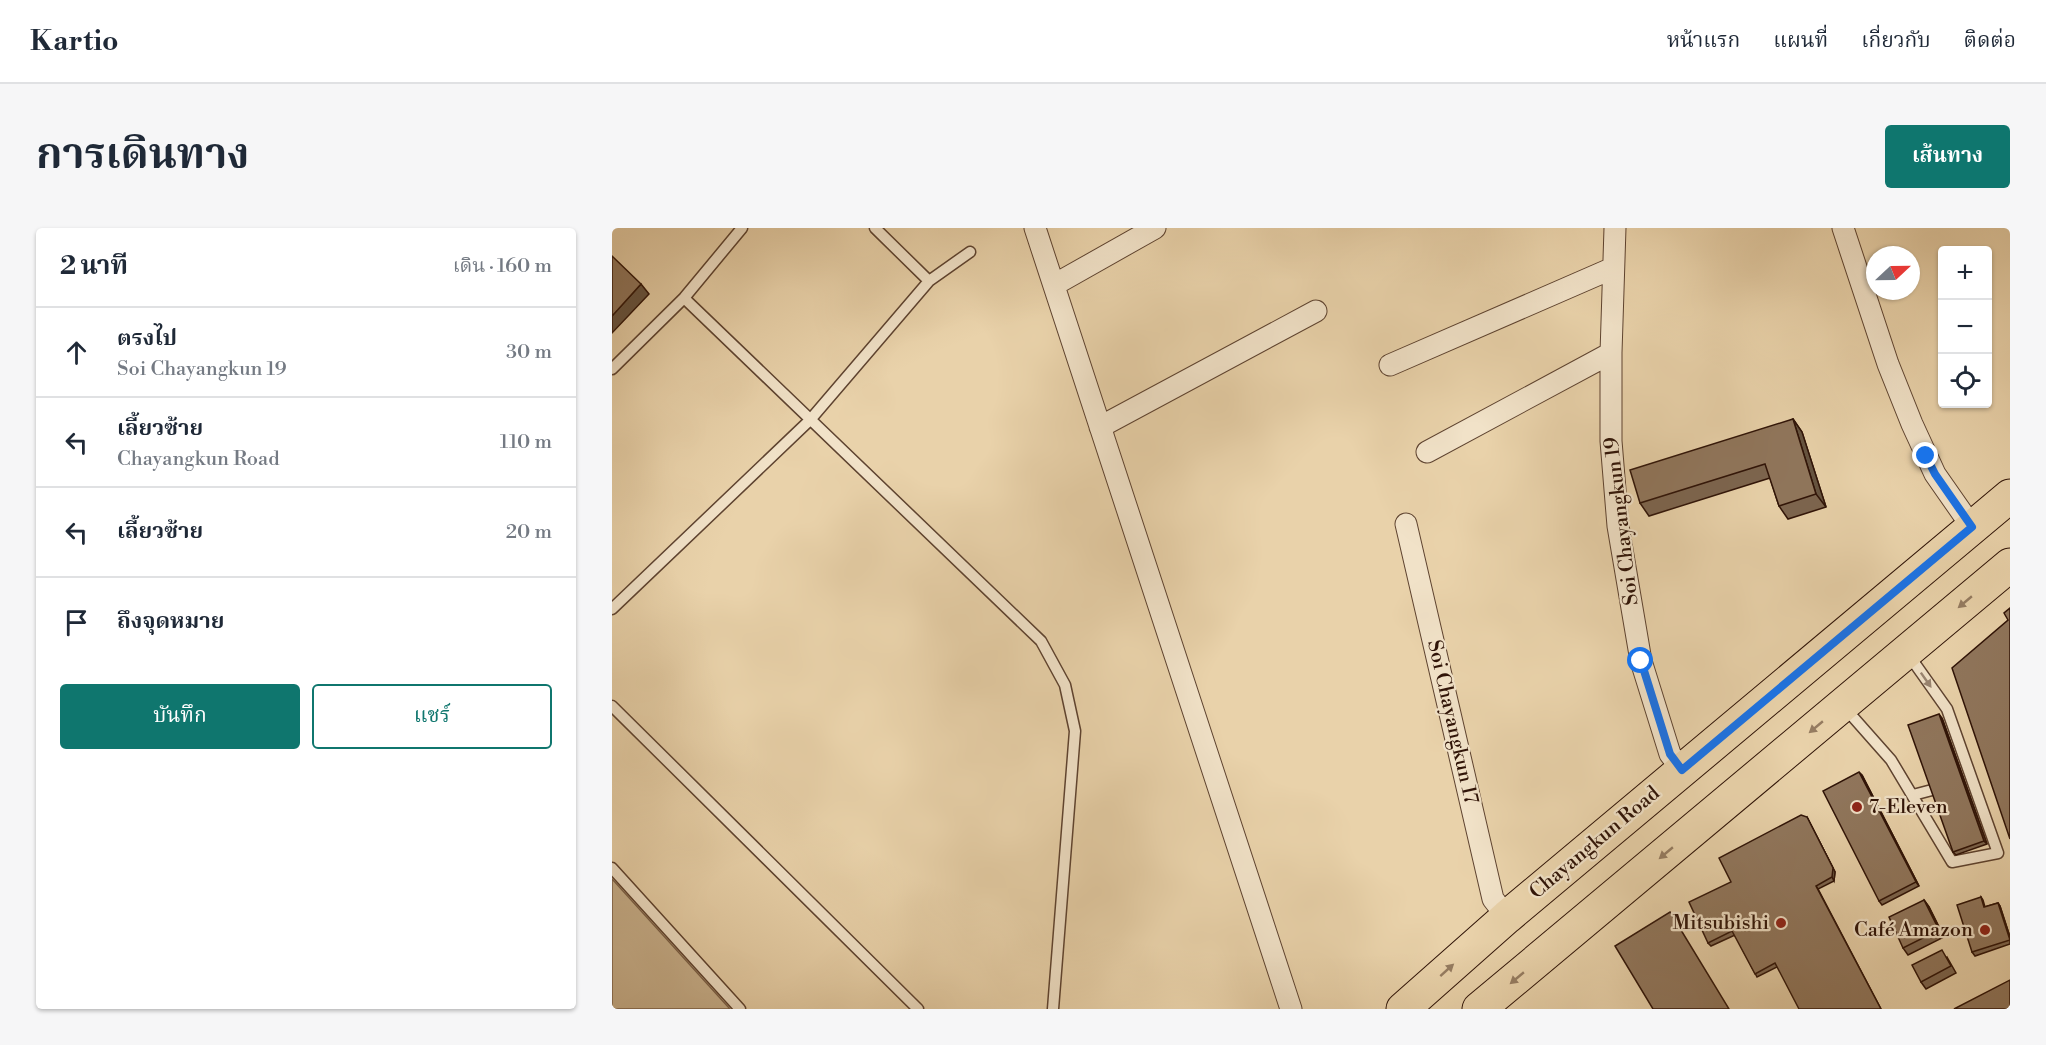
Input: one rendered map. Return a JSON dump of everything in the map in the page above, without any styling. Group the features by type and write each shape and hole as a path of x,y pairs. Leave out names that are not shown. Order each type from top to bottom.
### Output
{"main road":[{"name":"Chayangkun Road","path":"1403,1009 1507,917 2010,496"},
{"path":"1479,1009 2010,565"}],"street":[{"path":"1035,228 1290,1009"},
{"path":"1054,285 1155,228"},
{"name":"Soi Chayangkun 19","path":"1615,228 1611,441 1618,526 1641,661 1670,754 1682,770"},
{"path":"1844,228 1888,364 1912,424 1935,474 1972,527"},
{"path":"1390,365 1613,268"},
{"path":"1100,427 1316,311"},
{"path":"1427,453 1611,353"},
{"name":"Soi Chayangkun 17","path":"1406,524 1493,899 1507,917"}],"lane":[{"path":"612,369 684,298 742,228"},
{"path":"875,228 929,281"},
{"path":"612,609 810,420 929,281 970,252"},
{"path":"684,298 1041,641 1065,685 1075,731 1053,1009"},
{"path":"1843,705 1891,760 1952,862 1998,853 1968,779 1947,710 1906,651"},
{"path":"612,706 918,1009"},
{"path":"1913,795 1932,790"},
{"path":"612,868 740,1009"}],"shaded area":[{"path":"612,879 730,1009 612,1009"}],"building":[{"path":"612,256 641,284 612,316"},
{"path":"1793,419 1816,494 1779,506 1765,464 1640,503 1630,470"},
{"path":"2010,608 2010,839 1952,668 2008,620 2004,613"},
{"path":"1939,714 1984,841 1953,852 1908,725"},
{"path":"1859,772 1916,882 1879,901 1823,791"},
{"path":"1801,815 1807,817 1833,868 1832,877 1816,886 1881,1009 1799,1009 1775,963 1755,974 1732,931 1708,943 1689,902 1731,882 1719,858"},
{"path":"1981,897 1984,907 1998,903 2010,940 1972,952 1957,905"},
{"path":"1924,900 1939,930 1903,948 1889,917"},
{"path":"1670,912 1729,1009 1653,1009 1615,946"},
{"path":"1942,950 1951,966 1921,982 1912,965"},
{"path":"2010,980 2010,1009 1954,1009"}],"place":[{"name":"7-Eleven","path":"1857,807"},
{"name":"Mitsubishi","path":"1781,923"},
{"name":"Café Amazon","path":"1985,930"}],"route":[{"path":"1641,661 1670,754 1682,770 1972,527 1935,474 1926,456"}]}
